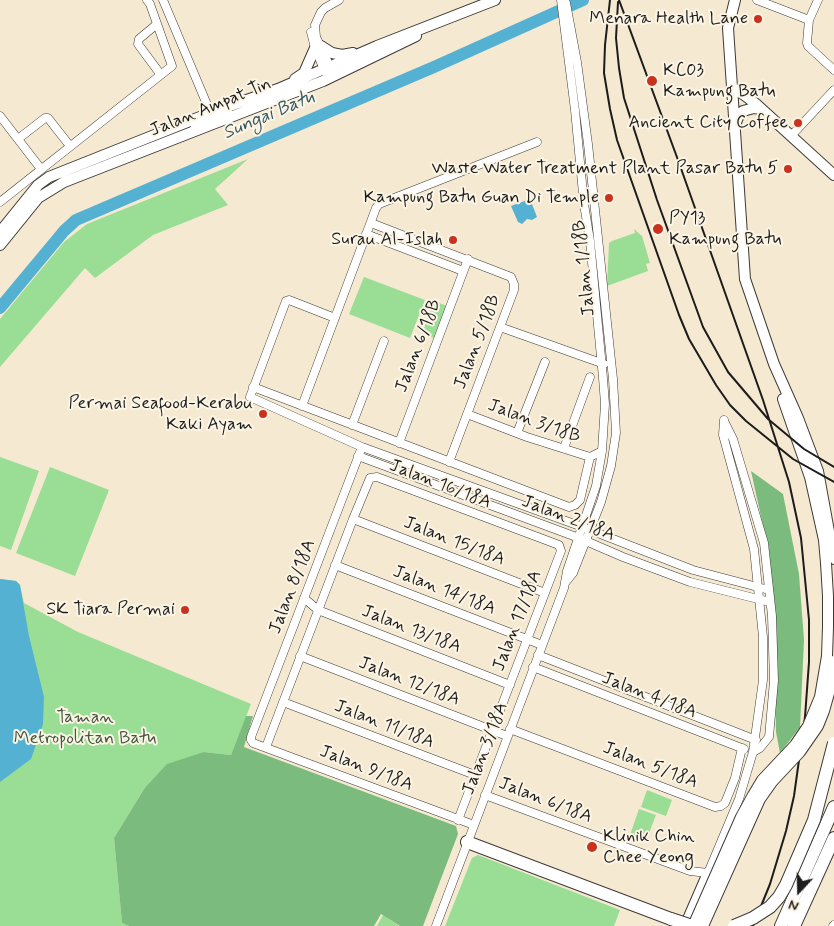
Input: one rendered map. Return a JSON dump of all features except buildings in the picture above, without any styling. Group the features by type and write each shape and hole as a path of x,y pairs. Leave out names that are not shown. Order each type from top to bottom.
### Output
{"highway":[{"path":"734,926 753,918 770,907 786,886 814,820 834,743"},
{"path":"782,926 832,811 834,801"},
{"path":"798,923 834,838"},
{"path":"467,842 693,926"}],"street":[{"path":"0,202 172,66 147,0"},
{"path":"164,0 212,116 250,110"},
{"path":"329,0 318,10 313,20 311,32 329,73"},
{"path":"267,93 300,76 307,67 318,47 316,21 325,8 339,0"},
{"name":"Jalan Ampat Tin","path":"0,245 38,198 64,182 250,110 329,73 377,46 495,0"},
{"name":"Jalan 1/18B","path":"561,0 567,32 578,66 588,144 610,367 613,379 615,414 614,450 601,502 586,529"},
{"name":"Jalan 1/18B","path":"565,0 569,68 590,241 605,404 600,467 586,529"},
{"path":"693,926 741,817 753,795 762,780 795,745 808,726 820,697 827,656 830,561 810,477 777,382 774,364 745,279 728,28 735,0"},
{"path":"758,0 809,20"},
{"path":"818,0 809,20 808,46 834,70"},
{"name":"Jalan Ampat Tin","path":"0,232 44,180 210,113 329,73 401,45 450,18"},
{"path":"157,24 139,39 138,44 160,75"},
{"path":"318,47 342,55 377,46"},
{"path":"569,68 578,66"},
{"path":"732,88 743,94 761,109 834,175"},
{"path":"791,136 834,90"},
{"path":"734,128 739,115 743,112 754,108 761,109"},
{"path":"179,138 209,118 210,113"},
{"path":"0,116 41,169"},
{"path":"18,139 44,118 48,118 70,146"},
{"path":"302,406 379,204 537,142"},
{"path":"371,223 468,260"},
{"path":"366,234 464,271"},
{"name":"Jalan 6/18B","path":"399,443 468,260"},
{"name":"Jalan 5/18B","path":"449,462 514,290 511,277 468,260"},
{"path":"253,387 286,301 289,300 335,318"},
{"path":"500,327 601,362 610,367"},
{"path":"352,425 384,342"},
{"path":"517,433 545,362"},
{"path":"564,448 590,377"},
{"name":"Jalan 2/18A","path":"590,457 580,500 575,505 569,507 253,387 250,395 251,398 362,447 693,570 769,590"},
{"name":"Jalan 3/18B","path":"467,414 590,457"},
{"path":"685,926 739,799 754,752 763,680 760,600 754,549 723,435 724,420 733,439 764,543 769,590 774,681 769,738 754,752"},
{"name":"Jalan 8/18A","path":"251,737 362,447"},
{"path":"600,467 590,457 602,451"},
{"path":"729,458 738,455"},
{"name":"Jalan 2/18A","path":"358,456 582,539 690,582 770,602"},
{"name":"Jalan 16/18A","path":"353,519 368,480 377,477 559,545"},
{"path":"266,747 353,519"},
{"name":"Jalan 15/18A","path":"353,519 544,594"},
{"name":"Jalan 3/18A","path":"436,926 565,583 566,571 586,529"},
{"name":"Jalan 17/18A","path":"458,820 561,551 559,545"},
{"name":"Jalan 14/18A","path":"335,565 542,644"},
{"name":"Jalan 13/18A","path":"304,598 318,610 510,685"},
{"name":"Jalan 4/18A","path":"538,655 756,740"},
{"name":"Jalan 12/18A","path":"300,656 492,730 509,732"},
{"path":"703,926 760,799 772,782 800,752 818,726 831,686 834,660"},
{"name":"Jalan 4/18A","path":"533,667 754,752"},
{"path":"642,709 647,697"},
{"name":"Jalan 11/18A","path":"283,702 475,775"},
{"name":"Jalan 5/18A","path":"509,732 715,807 725,803 735,778 742,748"},
{"name":"Jalan 9/18A","path":"251,737 253,743 474,825"},
{"name":"Jalan 6/18A","path":"485,795 690,871 708,873"}],"green space":[{"path":"248,159 215,189 228,205 153,235 95,278 85,268 0,367 0,319 64,242 87,224"},
{"path":"634,229 642,236 650,263 646,264 648,271 607,286 609,243 635,233"},
{"path":"364,277 425,300 410,338 349,314"},
{"path":"434,301 447,306 434,338 422,334"},
{"path":"0,457 39,471 11,550 0,546"},
{"path":"50,467 109,490 75,576 16,553"},
{"path":"751,471 783,494 799,574 804,640 800,727 780,753 776,732 774,610 767,544"},
{"name":"Taman Metropolitan Batu","path":"0,579 16,581 20,585 24,603 78,632 251,704 231,755 204,752 144,789 114,838 122,923 129,926 0,926"},
{"path":"246,716 253,716 244,747 456,826 458,834 423,926 400,926 381,914 374,926 129,926 122,923 114,838 144,789 167,764 204,752 231,755"},
{"path":"647,790 672,800 666,816 641,807"},
{"path":"639,809 656,815 646,841 630,835"},
{"path":"478,855 620,910 614,926 445,926 472,858"},
{"path":"383,915 399,926 377,926"}],"water":[{"path":"530,199 537,217 532,220 527,219 522,224 518,222 511,206"},
{"path":"0,579 16,581 20,585 29,636 44,697 43,724 31,759 0,782"}],"waterway":[{"name":"Sungai Batu","path":"0,308 64,231 76,220 434,67 583,0"}],"railway":[{"path":"610,0 604,73 617,140 689,339 716,385 730,405 746,421 793,459 834,482"},
{"path":"619,0 763,400 789,482 801,538 809,620 809,662 805,717 794,796 786,831 770,884 753,926"},
{"path":"618,2 616,38 624,98 657,200 703,327 728,372 768,419 804,449 834,467"}],"place":[{"name":"Menara Health Lane","path":"758,19"},
{"name":"KC03 Kampung Batu","path":"652,81"},
{"name":"Ancient City Coffee","path":"798,123"},
{"name":"Waste Water Treatment Plant Pasar Batu 5","path":"788,169"},
{"name":"Kampung Batu Guan Di Temple","path":"609,198"},
{"name":"PY13 Kampung Batu","path":"658,229"},
{"name":"Surau Al-Islah","path":"453,240"},
{"name":"Permai Seafood-Kerabu Kaki Ayam","path":"263,414"},
{"name":"SK Tiara Permai","path":"185,610"},
{"name":"Klinik Chin Chee Yeong","path":"592,847"}]}
